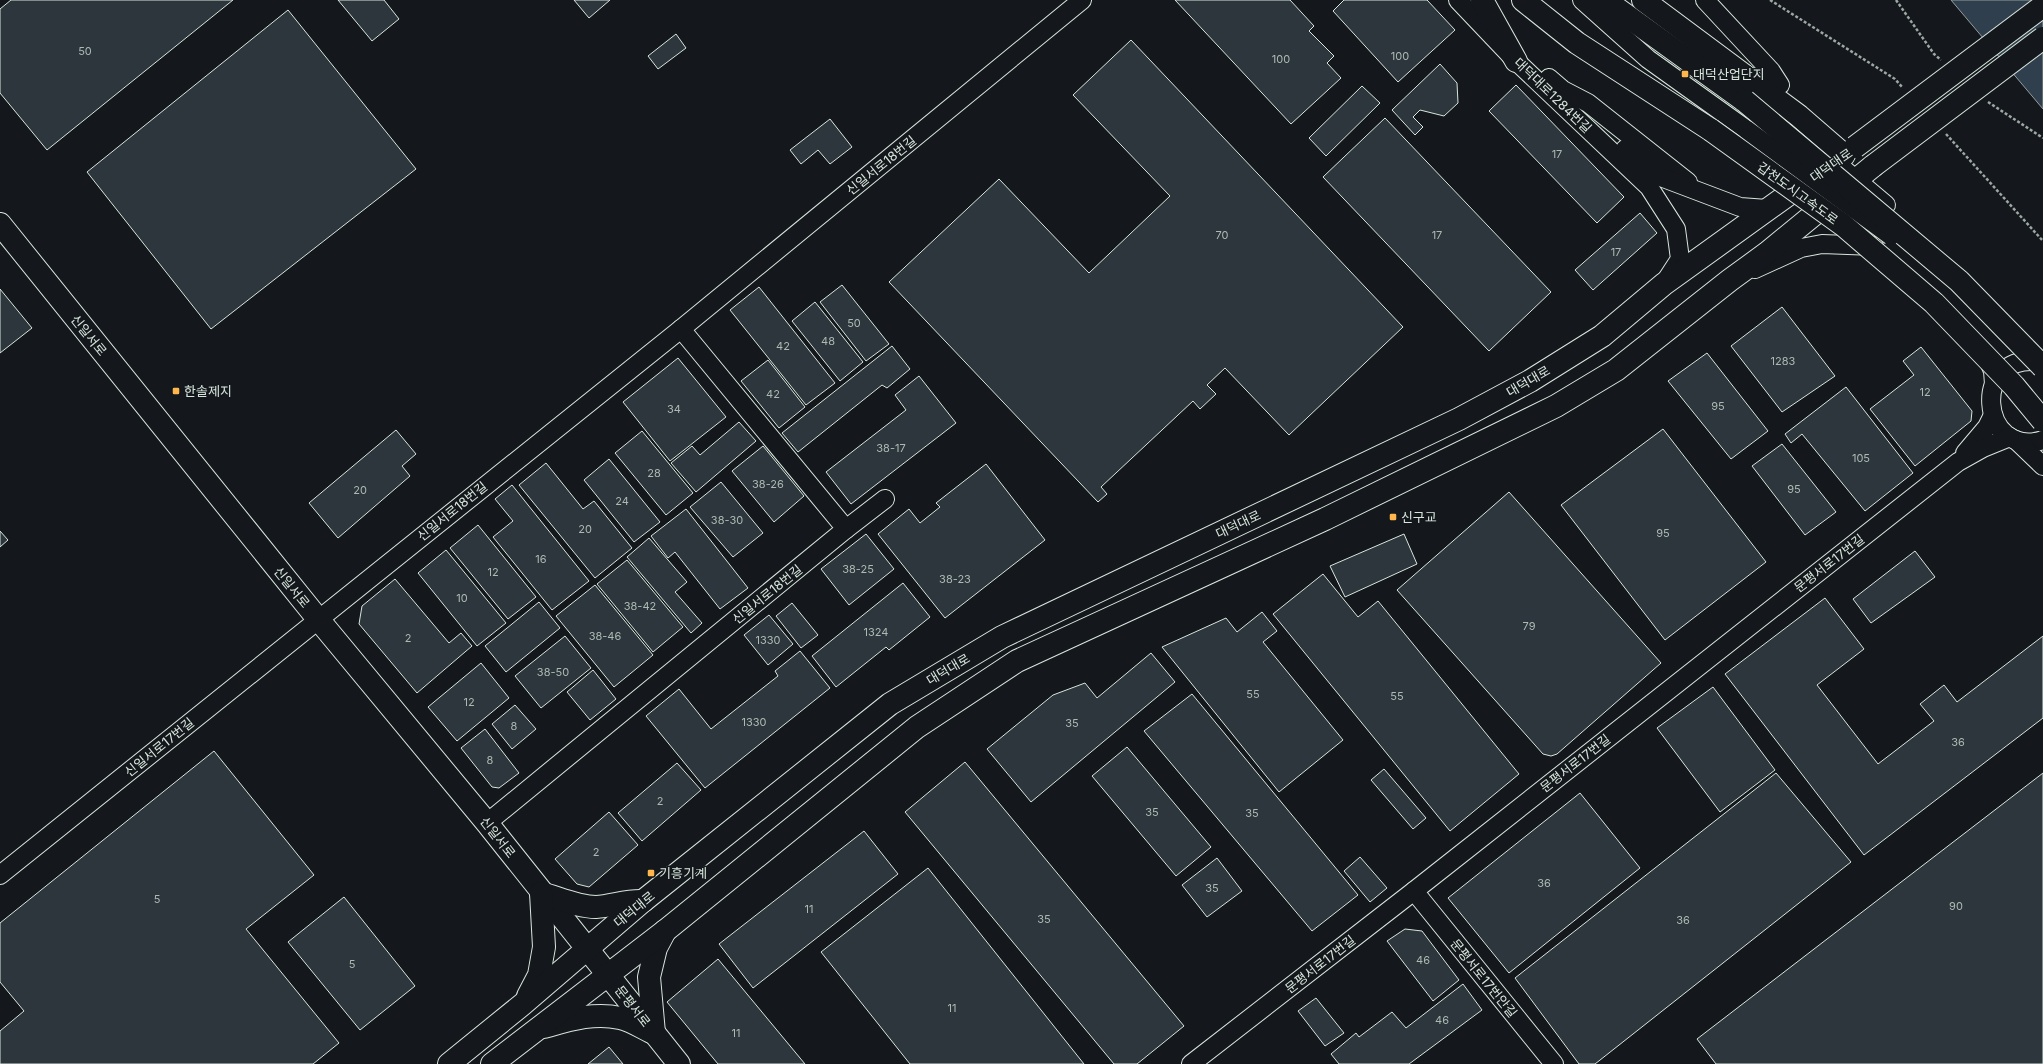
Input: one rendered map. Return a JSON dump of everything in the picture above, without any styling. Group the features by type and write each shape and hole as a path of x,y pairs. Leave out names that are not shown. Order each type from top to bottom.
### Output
{"main road":[{"path":"1482,0 1516,61"},
{"name":"갑천도시고속도로","path":"1522,0 1577,43 1711,130 1842,225 1934,304 2014,386 2042,434"},
{"path":"1605,0 1746,101 1959,281 2043,367"},
{"path":"1643,0 1799,116 1845,155"},
{"name":"대덕대로","path":"449,1064 524,1004 643,901 890,704 1002,637 1459,419 1523,384 1602,336 1664,284 1767,209 1845,155 2043,6"},
{"name":"대덕대로","path":"492,1064 535,1029 665,931 917,727 1017,661 1325,519 1556,406 1616,370 1730,280 1767,253 1873,166 2043,38"},
{"name":"신일서로","path":"0,224 318,619 487,823 587,948"},
{"path":"524,1004 539,975 544,947 542,893 574,903 595,907 634,900 643,901"},
{"path":"535,1029 575,1019 599,1016 621,1018 654,1033 649,977 656,948 665,931"},
{"name":"문평서로","path":"587,948 679,1064"}],"street":[{"name":"신일서로18번길","path":"318,619 681,329 1082,0"},
{"name":"대덕대로1284번길","path":"1458,0 1516,61 1650,187 1676,229 1680,259 1664,284"},
{"path":"1568,0 1646,72 1692,118"},
{"path":"1582,0 1648,59 1904,246 1959,281"},
{"path":"1704,0 1771,71 1780,85"},
{"path":"1516,61 1544,74 1563,90 1582,111 1617,143 1658,176 1740,207 1767,209"},
{"path":"1845,155 1856,180 1955,267 2043,361"},
{"path":"1809,180 1932,292 1980,342 1993,371 1994,384"},
{"path":"1730,280 1801,248 1822,244 1884,247"},
{"path":"681,329 846,529"},
{"path":"2042,465 2001,430 1990,406 1990,393 2004,369 2017,362 2031,360 2043,361"},
{"path":"1958,462 1988,427 1993,415"},
{"path":"1958,462 1983,448 2013,439 2042,434 2042,465"},
{"name":"문평서로17번길","path":"1191,1064 1414,891 1958,462"},
{"name":"신일서로18번길","path":"487,823 846,529 885,499"},
{"name":"신일서로17번길","path":"0,875 318,619"},
{"name":"문평서로17번안길","path":"1414,891 1554,1064"}],"water":[{"path":"1951,0 2043,0 2043,109"}],"building":[{"path":"11,0 233,0 47,150 0,93 0,9"},
{"path":"338,0 384,0 399,19 372,41"},
{"path":"574,0 610,0 589,18"},
{"path":"1175,0 1290,0 1314,26 1309,31 1334,56 1327,63 1341,78 1291,124"},
{"path":"1344,0 1427,0 1455,30 1398,82 1333,11"},
{"path":"288,10 416,169 211,329 87,172"},
{"path":"676,34 686,48 658,69 648,56"},
{"path":"1131,40 1403,327 1289,435 1225,368 1207,385 1216,394 1200,409 1193,401 1101,487 1107,494 1098,502 889,282 999,179 1089,273 1170,196 1073,95"},
{"path":"1440,64 1457,83 1458,103 1444,116 1420,110 1413,117 1423,127 1415,135 1392,110"},
{"path":"1516,85 1624,197 1597,223 1489,111"},
{"path":"1362,86 1380,103 1326,156 1309,138"},
{"path":"1385,118 1551,292 1489,351 1323,177"},
{"path":"830,119 852,147 830,164 818,150 801,164 790,150"},
{"path":"1640,213 1657,233 1593,290 1575,270"},
{"path":"842,285 889,344 866,361 820,302"},
{"path":"759,287 835,383 806,405 730,310"},
{"path":"0,289 32,328 0,353"},
{"path":"815,302 863,362 840,381 792,321"},
{"path":"1782,307 1835,376 1782,412 1731,346"},
{"path":"892,346 910,369 887,388 882,385 798,452 782,433"},
{"path":"1921,347 1972,411 1971,421 1915,466 1870,409 1914,375 1903,361"},
{"path":"1707,353 1768,431 1731,459 1668,381"},
{"path":"678,358 726,417 670,461 623,402"},
{"path":"768,360 805,407 779,428 741,381"},
{"path":"919,376 956,423 851,504 826,472 906,410 895,395"},
{"path":"1846,387 1913,473 1865,511 1802,434 1791,443 1785,434"},
{"path":"739,422 756,441 696,492 671,463 692,446 700,455"},
{"path":"1663,429 1766,562 1665,640 1561,505"},
{"path":"396,430 416,454 402,466 410,476 338,538 309,503"},
{"path":"642,431 693,493 666,515 615,453"},
{"path":"1782,444 1836,512 1805,535 1752,466"},
{"path":"763,446 804,496 774,522 732,471"},
{"path":"609,459 660,522 634,542 584,480"},
{"path":"546,463 583,509 594,501 632,548 595,578 519,485"},
{"path":"986,464 1045,540 945,618 878,534 909,509 920,523 940,507 936,503"},
{"path":"721,482 763,533 733,557 690,507"},
{"path":"512,485 589,581 552,610 493,537 513,521 495,499"},
{"path":"1509,492 1661,663 1557,754 1551,756 1543,754 1397,590"},
{"path":"686,509 748,588 720,609 675,552 668,558 651,536"},
{"path":"478,525 536,597 508,619 450,548"},
{"path":"0,531 8,540 0,547"},
{"path":"866,534 894,569 849,605 821,569"},
{"path":"1404,534 1417,564 1345,597 1330,566"},
{"path":"649,538 687,582 675,592 702,623 691,633 627,557"},
{"path":"446,550 506,623 477,646 418,573"},
{"path":"1915,551 1935,577 1871,623 1853,599"},
{"path":"627,560 683,627 653,652 597,584"},
{"path":"1323,574 1358,617 1378,601 1519,774 1450,831 1273,614"},
{"path":"395,579 449,643 461,633 472,646 417,693 359,624 362,606"},
{"path":"903,583 930,617 889,650 886,647 836,687 812,656"},
{"path":"595,585 653,655 614,687 556,616"},
{"path":"1825,598 1864,649 1817,685 1878,764 1934,721 1920,704 1944,685 1957,702 2043,636 2043,718 1864,855 1725,674"},
{"path":"539,602 560,628 506,672 485,646"},
{"path":"792,603 818,635 801,648 776,616"},
{"path":"1262,612 1277,631 1263,642 1343,740 1279,792 1162,647 1226,618 1237,632"},
{"path":"769,615 793,644 768,665 744,635"},
{"path":"565,636 591,668 541,708 515,676"},
{"path":"800,651 830,688 705,788 646,716 679,689 711,729 778,676 775,671"},
{"path":"1151,653 1175,682 1031,802 987,749 1053,695 1085,683 1097,698"},
{"path":"481,663 509,698 457,741 428,707"},
{"path":"593,670 616,699 590,720 567,692"},
{"path":"1713,687 1775,770 1720,812 1657,728"},
{"path":"1192,694 1358,895 1312,931 1144,731"},
{"path":"515,705 536,729 512,749 492,724"},
{"path":"485,729 519,773 499,788 492,787 461,748"},
{"path":"1127,747 1211,847 1176,876 1092,776"},
{"path":"214,751 314,875 246,929 339,1043 313,1064 0,1064 0,1031 24,1011 0,982 0,923"},
{"path":"965,762 1184,1026 1137,1064 1114,1064 905,812"},
{"path":"677,763 701,790 642,841 618,813"},
{"path":"1384,769 1426,818 1413,829 1371,780"},
{"path":"1776,773 1851,862 1595,1064 1579,1064 1515,978"},
{"path":"2043,773 2043,1064 1716,1064 1697,1039"},
{"path":"1580,793 1640,868 1509,973 1448,898"},
{"path":"609,812 638,845 589,887 577,884 555,859"},
{"path":"864,831 898,874 753,988 719,944"},
{"path":"1360,857 1387,888 1370,902 1344,871"},
{"path":"1217,858 1242,891 1207,917 1182,885"},
{"path":"928,868 1084,1064 910,1064 821,952"},
{"path":"344,897 415,986 360,1030 288,942"},
{"path":"1405,929 1422,931 1459,980 1433,1001 1387,941"},
{"path":"718,959 805,1064 718,1064 667,1002"},
{"path":"1463,984 1482,1010 1409,1064 1339,1064 1331,1054 1356,1033 1359,1037 1392,1012 1406,1028"},
{"path":"1316,998 1344,1033 1325,1046 1298,1011"},
{"path":"609,1047 623,1064 588,1064"}],"place":[{"name":"대덕산업단지","path":"1685,74"},
{"name":"한솔제지","path":"176,391"},
{"name":"신구교","path":"1393,517"},
{"name":"기흥기계","path":"651,873"}]}
